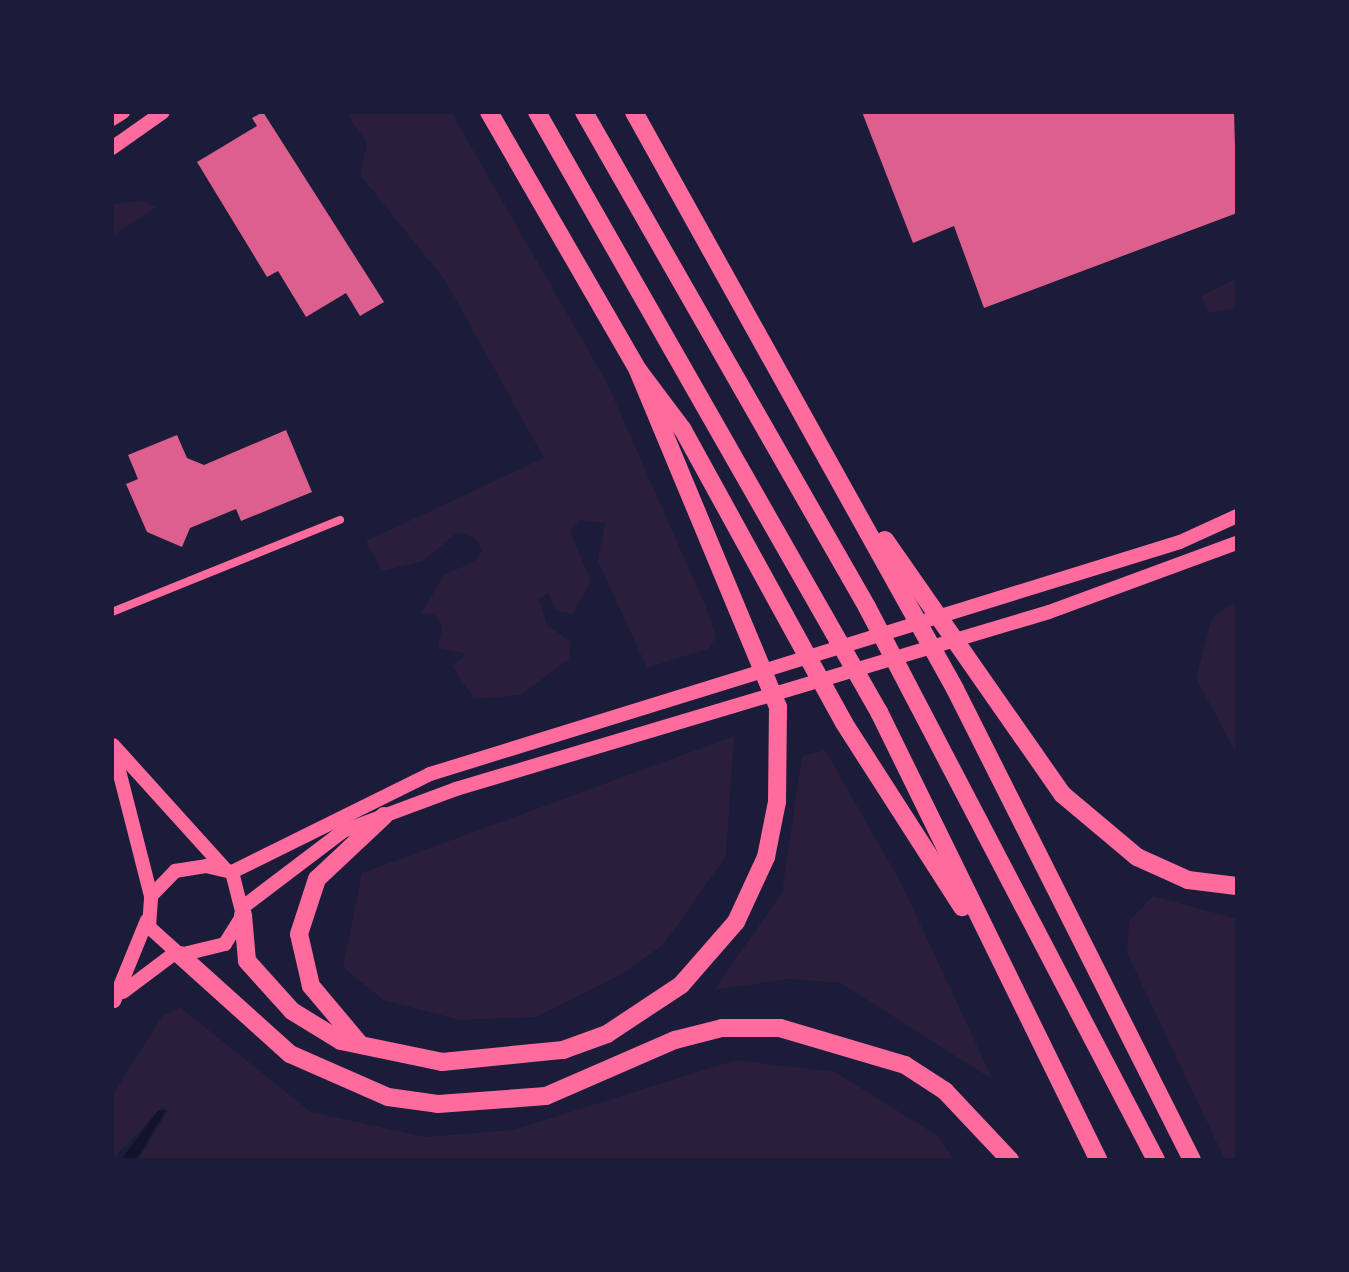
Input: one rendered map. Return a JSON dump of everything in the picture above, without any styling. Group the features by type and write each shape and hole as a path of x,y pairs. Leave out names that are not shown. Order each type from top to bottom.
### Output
{"highway":[{"path":"243,911 247,961 262,984 317,1030 368,1049 442,1062 498,1061 563,1050 648,1010 710,956 754,889 769,843 783,742 756,641 638,370 489,112"},
{"path":"537,112 879,712 1098,1160"},
{"path":"584,112 918,700 1156,1160"},
{"path":"634,112 842,479 913,592 1062,794 1116,845 1188,880 1237,886"},
{"path":"638,370 683,430 844,723 1009,980"},
{"path":"913,592 955,689 1192,1160"},
{"path":"368,1049 311,986 299,934 317,879 384,816"},
{"path":"177,954 290,1054 388,1097 438,1104 546,1096 675,1040 722,1028 780,1028 905,1065 945,1091 1010,1160"}],"main road":[{"path":"112,119 123,112"},
{"path":"112,148 163,112"},
{"path":"151,896 175,871 228,870 430,774 1180,542 1237,516"},
{"path":"112,744 151,896 148,917 114,1001 177,954 225,944 243,911 302,857 384,816 1049,612 1237,543"},
{"path":"112,744 228,870 243,911"},
{"path":"148,917 159,943 177,954"}],"street":[{"path":"112,612 340,520"}],"shaded area":[{"path":"346,112 451,112 607,383 705,605 716,636 710,648 647,668 598,561 605,523 580,520 570,531 591,581 573,614 557,611 548,593 539,599 547,625 571,642 569,659 521,695 474,699 452,666 466,654 438,648 442,627 435,615 421,613 445,574 474,562 482,550 475,538 458,532 423,561 382,571 366,541 544,458 445,280 360,175 367,143"},
{"path":"140,200 157,207 112,236 112,205"},
{"path":"1237,278 1237,308 1209,313 1201,296"},
{"path":"1237,600 1237,755 1196,678 1212,618"},
{"path":"734,736 726,856 664,944 622,974 536,1017 460,1020 383,1000 343,967 362,873"},
{"path":"825,750 902,885 993,1080 841,983 790,979 714,990 782,893 802,756"},
{"path":"1153,896 1237,919 1237,1160 1225,1160 1127,953 1129,921"},
{"path":"180,1007 311,1112 425,1137 513,1130 736,1060 835,1072 938,1136 955,1160 138,1160 168,1111 162,1107 112,1160 112,1096 162,1016"},
{"path":"166,1110 136,1160 121,1160 158,1111"}],"building":[{"path":"263,112 384,302 360,316 346,293 306,317 278,271 267,277 197,162 257,126 252,118"},
{"path":"862,112 1234,112 1237,213 984,308 954,226 913,243"},
{"path":"286,430 312,492 241,521 236,509 190,528 182,547 147,532 126,484 138,479 128,455 177,435 187,458 204,465"}]}
